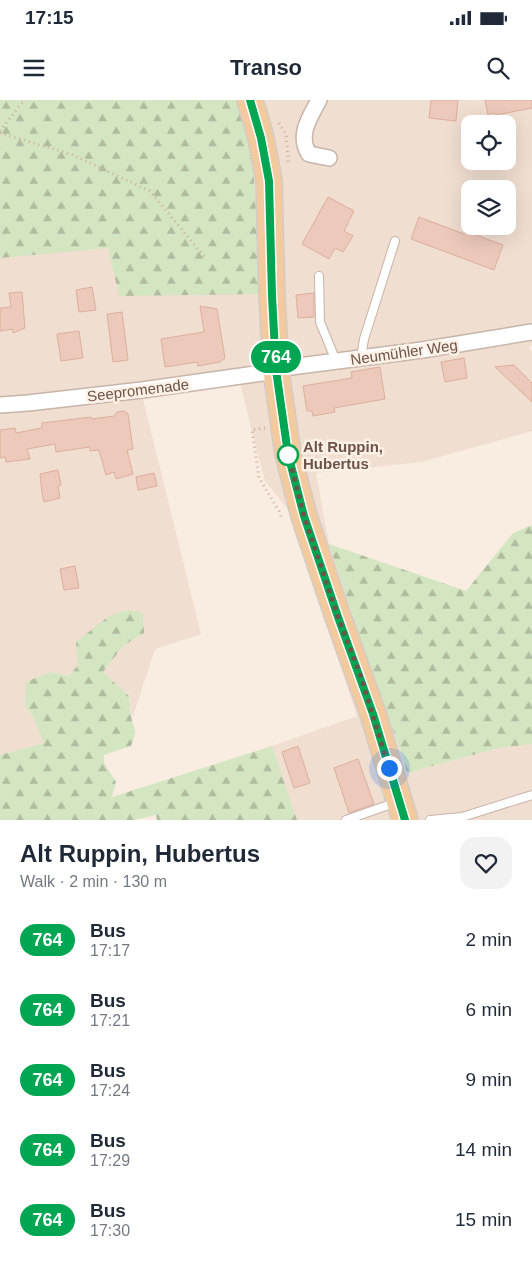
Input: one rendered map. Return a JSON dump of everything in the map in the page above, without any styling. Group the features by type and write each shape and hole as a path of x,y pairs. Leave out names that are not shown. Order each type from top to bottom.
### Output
{"main road":[{"path":"250,100 261,138 269,181 276,370 288,454 304,516 373,714 402,811"}],"street":[{"path":"319,100 307,123 304,136 306,148 309,154 329,158"},
{"name":"Neumühler Weg","path":"276,370 384,356 532,332"},
{"name":"Seepromenade","path":"0,405 142,390 276,370"}],"lane":[{"path":"361,358 364,339 395,242"},
{"path":"319,276 320,322 336,361"},
{"path":"430,820 462,817 532,796"},
{"path":"346,820 402,811"}],"path":[{"path":"25,100 0,132 73,155 150,191 206,259"}],"shaded area":[{"path":"242,100 532,100 532,346 529,347 532,352 532,431 422,462 316,473 329,544 373,678 407,773 498,748 532,744 532,820 297,820 272,746 357,716 287,508 265,481 240,382 142,395 201,634 155,649 132,719 129,696 103,672 123,646 144,633 78,665 69,676 50,672 25,705 33,717 44,743 0,755 0,257"}],"green space":[{"path":"0,100 242,100 251,139 262,294 119,296 108,248 0,258"},
{"path":"532,525 532,744 498,748 407,773 373,678 329,544 466,591 513,533"},
{"path":"128,610 143,613 144,633 123,646 103,672 129,696 131,717 135,731 135,737 131,746 104,755 104,763 116,782 112,797 272,746 297,820 157,820 156,815 134,820 0,820 0,755 44,743 33,717 25,705 26,682 50,672 69,676 78,665 76,642 109,616"}],"building":[{"path":"431,100 458,100 456,121 429,118"},
{"path":"485,100 532,100 532,108 488,115"},
{"path":"328,197 354,211 344,231 353,236 343,252 335,248 329,259 302,244"},
{"path":"419,217 461,233 461,235 476,235 503,245 494,270 411,239"},
{"path":"92,287 96,310 79,312 76,290"},
{"path":"22,292 25,328 13,333 13,329 0,331 0,308 11,307 9,293"},
{"path":"314,293 314,317 298,318 296,295"},
{"path":"200,306 217,309 225,358 220,362 198,366 197,362 165,367 161,339 204,332"},
{"path":"122,312 128,360 113,362 107,314"},
{"path":"79,331 83,358 61,361 57,334"},
{"path":"464,358 467,378 445,382 441,362"},
{"path":"514,365 532,383 532,402 495,367"},
{"path":"380,367 385,399 334,408 335,412 313,416 312,411 307,411 303,386 352,378 351,372"},
{"path":"124,411 128,414 133,449 127,450 133,474 116,479 114,472 106,475 99,450 90,451 90,447 56,452 55,444 27,449 30,459 6,462 5,457 0,458 0,430 15,428 16,433 42,428 42,423 114,416 117,412"},
{"path":"58,470 61,485 58,486 60,498 44,502 40,474"},
{"path":"154,473 157,486 138,490 136,477"},
{"path":"75,566 79,588 64,590 60,569"},
{"path":"298,746 310,783 294,788 282,752"},
{"path":"358,759 374,804 349,813 334,768"}],"bus line":[{"name":"764","path":"250,100 261,138 269,181 276,370 288,454 304,516 338,617 361,677 405,820"}],"place":[{"name":"Alt Ruppin, Hubertus","path":"288,455"}],"route":[{"path":"288,455 304,516 338,617 361,677 389,768"}]}
